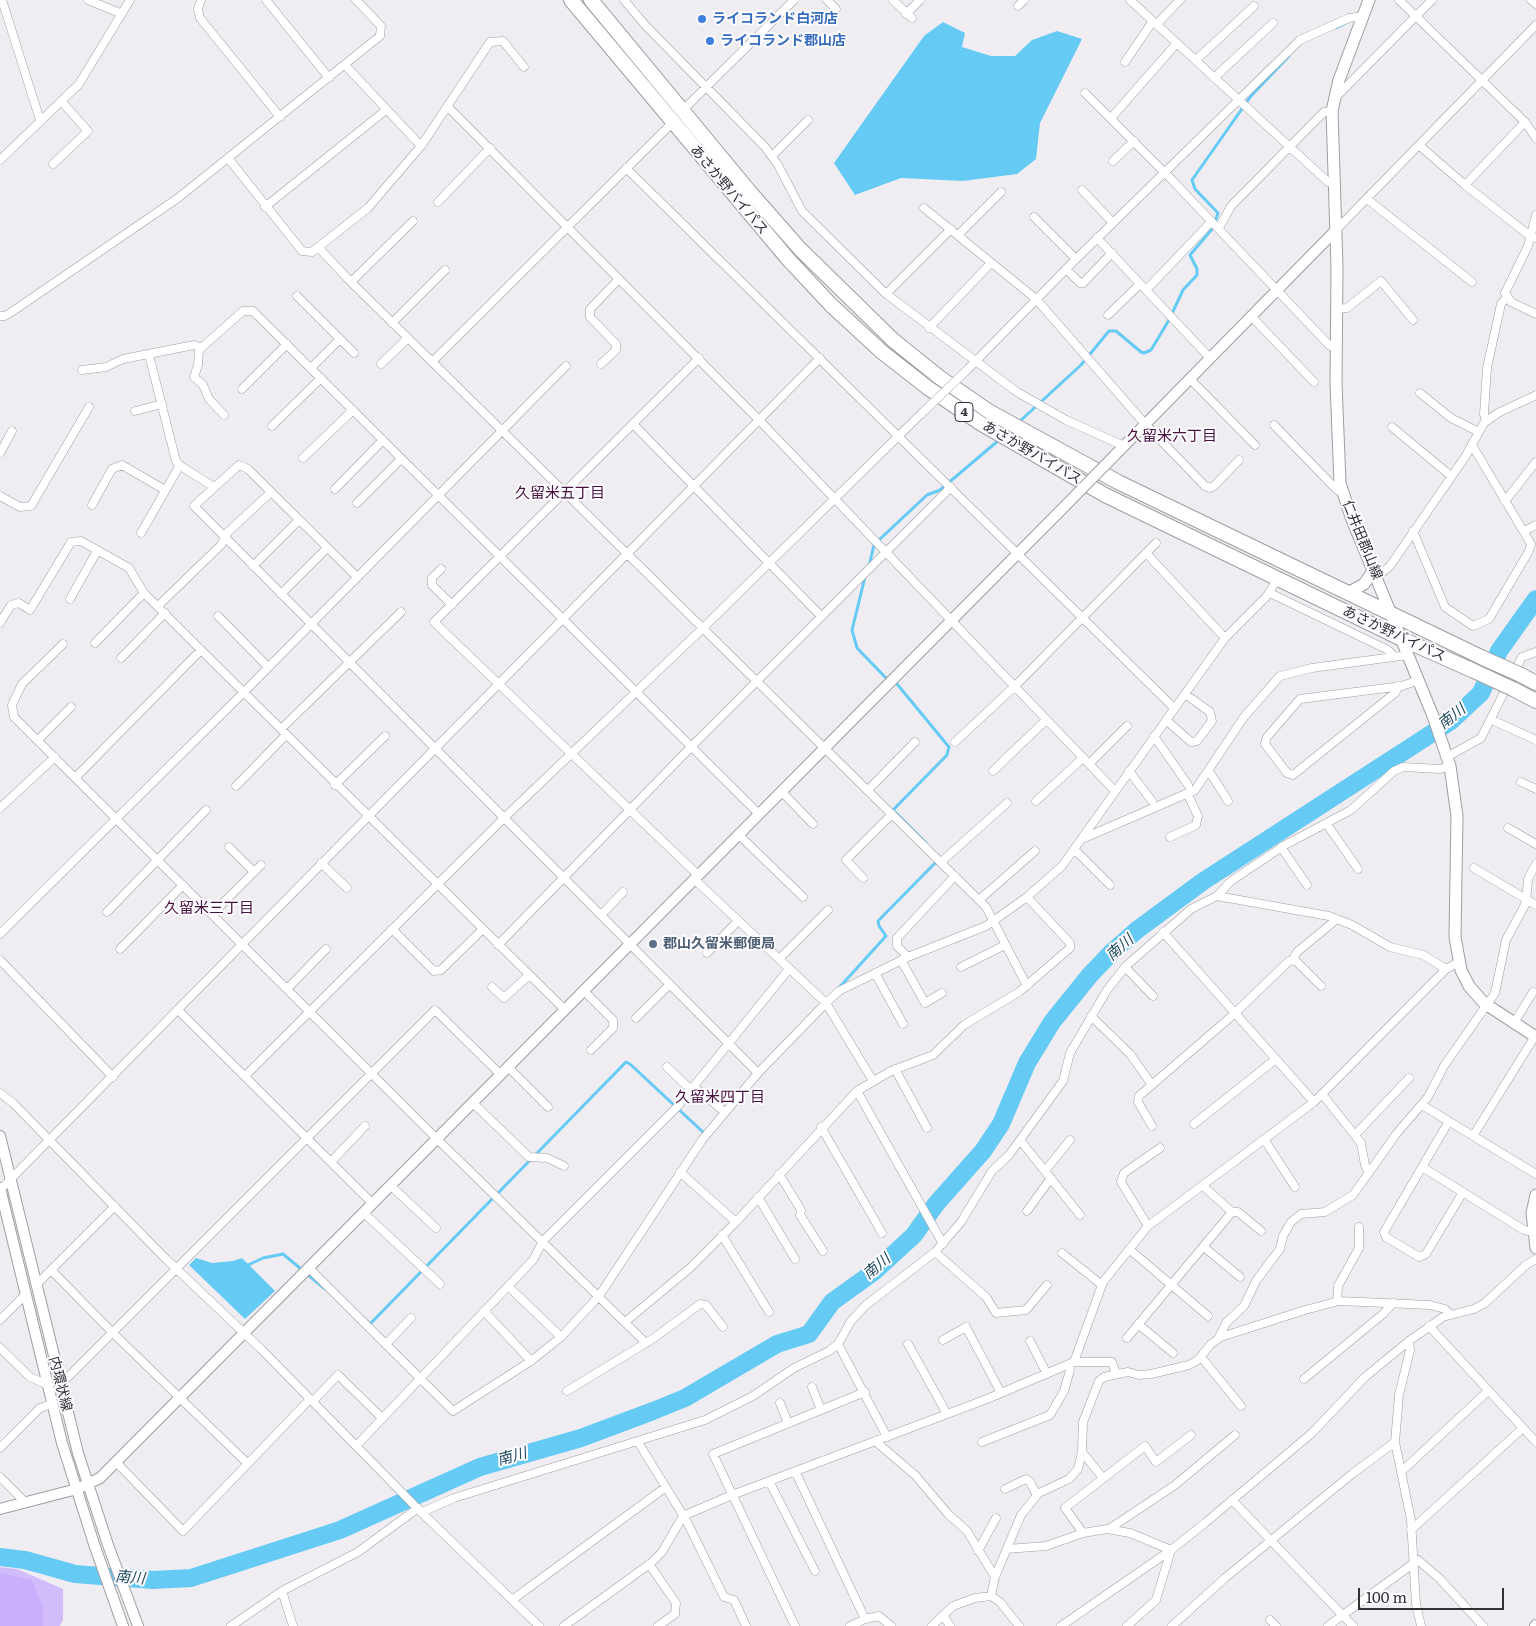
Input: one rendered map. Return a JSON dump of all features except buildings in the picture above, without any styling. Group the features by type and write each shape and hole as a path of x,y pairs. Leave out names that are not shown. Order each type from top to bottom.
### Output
{"highway":[{"name":"あさか野バイパス","path":"571,0 781,252 831,305 882,352 928,388 980,423 1105,496 1402,639 1536,700"},
{"name":"あさか野バイパス","path":"591,0 800,249 893,340 939,377 990,412 1118,482 1393,616 1536,682"}],"main road":[{"name":"仁井田郡山線","path":"1369,0 1339,80 1333,105 1336,348 1339,473 1342,493 1419,680 1447,756 1457,816 1455,937 1459,962 1469,986 1486,1004 1535,1037"},
{"path":"1348,593 1364,584 1375,574"},
{"path":"1536,1195 1532,1213 1536,1247"}],"street":[{"path":"2,0 40,120"},
{"path":"88,0 120,13"},
{"path":"0,160 85,76 120,13 130,0"},
{"path":"201,0 198,9 200,18 280,117"},
{"path":"266,0 328,78"},
{"path":"0,316 5,316 178,198 380,36 381,26 356,0"},
{"path":"624,0 646,26 772,156 802,211 886,294 929,328 1040,406 1122,448"},
{"path":"433,361 794,0"},
{"path":"828,0 836,9"},
{"path":"893,0 909,16 920,0"},
{"path":"1018,6 1024,0"},
{"path":"1130,0 1289,147 1328,182 1334,184"},
{"path":"1124,62 1155,22 1180,0"},
{"path":"1398,0 1525,122 1536,138"},
{"path":"1218,228 1228,208 1333,105 1432,0"},
{"path":"1532,0 1536,4"},
{"path":"1196,60 1254,6"},
{"path":"246,1075 506,817 836,499 1097,238 1302,37 1349,18 1364,16"},
{"path":"1214,78 1273,23"},
{"path":"0,1509 77,1489 98,1480 1018,554 1276,290 1420,146 1536,25"},
{"path":"228,158 265,207 303,252 312,252 368,208 421,146 490,42 503,41 524,67"},
{"path":"1111,118 1177,43"},
{"path":"345,65 421,146"},
{"path":"1085,93 1165,172 1330,346 1336,348"},
{"path":"53,164 88,131 60,101"},
{"path":"448,107 760,421 1115,791"},
{"path":"265,207 386,110"},
{"path":"772,156 808,120"},
{"path":"1465,185 1525,122"},
{"path":"1114,161 1134,141"},
{"path":"1420,146 1465,185 1533,237"},
{"path":"438,202 490,148"},
{"path":"626,168 1174,708"},
{"path":"1082,190 1113,223"},
{"path":"958,235 1000,192"},
{"path":"1367,199 1472,282"},
{"path":"924,208 1036,299 1145,424 1207,488 1214,486 1239,460"},
{"path":"1486,421 1484,414 1487,368 1502,304 1533,237 1536,215"},
{"path":"1034,218 1076,259"},
{"path":"351,282 413,221"},
{"path":"1108,315 1143,287 1211,222"},
{"path":"886,294 950,229"},
{"path":"1097,238 1210,358"},
{"path":"318,247 392,323 433,361 990,911 1005,945 1027,986"},
{"path":"1066,269 1079,282 1083,283 1112,253"},
{"path":"929,328 992,262"},
{"path":"392,323 445,270"},
{"path":"601,364 616,350 616,344 590,317 590,309 620,279"},
{"path":"1336,309 1347,308 1381,281 1413,320"},
{"path":"297,296 354,353"},
{"path":"1506,298 1536,314"},
{"path":"224,415 209,399 203,385 194,377 200,347 243,311 253,311 692,746 758,814"},
{"path":"1251,316 1314,382"},
{"path":"381,364 408,338"},
{"path":"311,368 340,339"},
{"path":"242,389 287,344"},
{"path":"82,370 106,367 123,359 194,345 200,347"},
{"path":"149,355 175,458 180,465 214,487"},
{"path":"698,358 434,622 629,811 738,921 826,1003 873,1081"},
{"path":"0,1189 51,1140 367,816 564,620 627,553 760,421 820,358"},
{"path":"0,934 243,693 566,366"},
{"path":"272,426 321,378"},
{"path":"1190,379 1255,445"},
{"path":"1420,393 1452,418 1479,432"},
{"path":"1375,574 1390,566 1472,445 1486,421 1536,395"},
{"path":"135,412 162,404"},
{"path":"0,496 20,507 31,506 89,407"},
{"path":"303,458 353,410"},
{"path":"633,424 821,616"},
{"path":"1274,425 1342,493"},
{"path":"1392,427 1451,476"},
{"path":"0,453 12,431"},
{"path":"335,489 383,440"},
{"path":"1413,531 1444,607 1476,626 1489,619 1529,551 1531,544 1472,445"},
{"path":"357,503 401,459"},
{"path":"1505,501 1536,462"},
{"path":"357,577 248,469 239,464 194,506 435,749 565,876 758,1073"},
{"path":"92,504 112,469 122,465 165,490"},
{"path":"140,533 180,465"},
{"path":"498,944 692,746 951,487"},
{"path":"158,606 221,545 228,532 270,492"},
{"path":"253,566 299,520"},
{"path":"1524,532 1536,525"},
{"path":"0,623 11,605 19,603 30,610 71,542 82,541 129,568 144,593 335,785 564,1009"},
{"path":"955,742 1014,687 1156,543"},
{"path":"281,594 327,548"},
{"path":"70,598 97,551"},
{"path":"1146,553 1225,638"},
{"path":"441,570 432,578 432,585 452,605"},
{"path":"309,1268 453,1411 531,1362 561,1337 599,1296 702,1140 758,1073 826,1003 839,991 875,973 994,921 1027,897 1057,870 1075,850 1225,638 1270,593 1278,578"},
{"path":"95,643 144,593"},
{"path":"1270,593 1388,650 1394,656"},
{"path":"236,786 283,732 401,612"},
{"path":"121,658 165,613"},
{"path":"218,616 268,667"},
{"path":"62,644 22,684 12,706 14,717 437,1139 646,1343"},
{"path":"76,777 201,650"},
{"path":"231,1626 282,1591 358,1552 420,1510 583,1456 638,1442 705,1420 753,1396 794,1368 820,1357 838,1344 851,1321 866,1305 935,1252 961,1222 992,1171 1020,1140 1063,1081 1070,1053 1091,1016 1125,967 1163,932 1197,905 1217,896 1231,881 1281,848 1351,810 1396,770 1403,767 1440,768 1447,756 1481,738 1492,720 1522,657 1536,652"},
{"path":"1082,840 1187,789 1195,790 1244,717 1280,676 1312,668 1408,654"},
{"path":"1399,686 1395,692 1293,775 1287,772 1265,744 1267,737 1300,699 1399,686 1419,680"},
{"path":"1166,720 1191,742 1197,741 1212,721 1210,712 1184,694"},
{"path":"38,740 71,707"},
{"path":"993,770 1046,720"},
{"path":"1492,720 1536,740"},
{"path":"1036,801 1126,726"},
{"path":"335,785 385,736"},
{"path":"1154,736 1187,789 1198,816 1196,825 1170,837"},
{"path":"868,790 915,742"},
{"path":"0,808 55,757"},
{"path":"1130,771 1152,801"},
{"path":"1209,771 1228,801"},
{"path":"1521,782 1536,789"},
{"path":"781,791 813,824"},
{"path":"941,862 1007,803"},
{"path":"107,912 206,810"},
{"path":"863,878 846,860 892,814"},
{"path":"1326,823 1358,869"},
{"path":"1508,828 1536,844"},
{"path":"738,834 803,897"},
{"path":"229,847 254,872"},
{"path":"1281,848 1307,885"},
{"path":"1075,850 1110,885"},
{"path":"979,900 1035,851"},
{"path":"321,863 347,888"},
{"path":"991,1596 995,1577 1019,1518 1037,1495 1074,1474 1078,1469 1082,1452 1082,1422 1099,1381 1104,1377 1128,1372 1139,1375 1152,1374 1189,1365 1201,1357 1218,1339 1226,1323 1244,1306 1256,1281 1280,1249 1283,1236 1291,1222 1301,1214 1325,1212 1353,1195 1397,1133 1422,1105 1444,1066 1497,989 1506,940 1527,899 1528,879 1536,864"},
{"path":"212,914 261,865"},
{"path":"1474,868 1536,905"},
{"path":"942,993 925,1003 897,946 897,938 955,876"},
{"path":"120,949 183,884"},
{"path":"602,914 623,892"},
{"path":"1217,896 1337,919 1390,947 1423,955 1446,969"},
{"path":"625,1322 690,1268 736,1222 857,1091 896,1070 933,1055 964,1025 1027,986 1072,945 1027,897"},
{"path":"779,959 828,910"},
{"path":"1152,1126 1138,1102 1139,1096 1293,959 1297,952 1337,919"},
{"path":"707,953 738,921"},
{"path":"392,929 434,971 441,970 483,929"},
{"path":"1163,932 1314,1102"},
{"path":"961,967 1005,945"},
{"path":"287,989 326,949"},
{"path":"1293,959 1321,986"},
{"path":"0,960 112,1077"},
{"path":"982,1442 1050,1416 1064,1391 1071,1363 1102,1284 1148,1226 1314,1102 1446,969 1459,962"},
{"path":"1125,967 1152,996"},
{"path":"357,1445 533,1260 543,1241 677,1107 789,969"},
{"path":"875,973 904,1024"},
{"path":"492,987 504,998 529,975"},
{"path":"636,1018 670,984"},
{"path":"583,990 613,1020 613,1028 591,1050"},
{"path":"1514,1023 1533,992"},
{"path":"178,1010 246,1075 373,1204"},
{"path":"60,1385 434,1010 548,1107"},
{"path":"1091,1016 1130,1054 1152,1085"},
{"path":"1473,1136 1535,1037"},
{"path":"1194,1124 1276,1059"},
{"path":"666,1067 720,1109"},
{"path":"896,1070 927,1128"},
{"path":"1355,1135 1409,1078"},
{"path":"857,1091 943,1244"},
{"path":"0,1093 51,1140 176,1269 244,1333 420,1510 539,1626"},
{"path":"1322,1094 1361,1143 1365,1165 1369,1173"},
{"path":"473,1103 529,1157 549,1158 564,1166"},
{"path":"1422,1105 1536,1174"},
{"path":"1449,1121 1384,1232 1386,1238 1419,1257 1426,1254 1463,1192"},
{"path":"331,1162 365,1126"},
{"path":"821,1128 882,1233"},
{"name":"内環状線","path":"0,1136 60,1385 87,1485 138,1626"},
{"path":"1020,1140 1080,1215"},
{"path":"1045,1171 1070,1140"},
{"path":"1264,1140 1296,1187"},
{"path":"1148,1226 1121,1182 1124,1173 1160,1148"},
{"path":"1422,1167 1524,1230 1534,1232"},
{"path":"680,1172 736,1222"},
{"path":"779,1174 801,1210 800,1215 824,1251"},
{"path":"1026,1211 1051,1178"},
{"path":"391,1186 436,1228"},
{"path":"1203,1186 1232,1212 1238,1212 1261,1231"},
{"name":"内環状線","path":"0,1189 51,1404 94,1544 123,1626"},
{"path":"758,1197 795,1259"},
{"path":"36,1285 115,1206"},
{"path":"1126,1338 1232,1212"},
{"path":"364,1213 440,1284"},
{"path":"1337,1302 1338,1286 1359,1248 1360,1227"},
{"path":"722,1235 769,1312"},
{"path":"1204,1247 1240,1277"},
{"path":"1129,1249 1208,1316"},
{"path":"935,1252 986,1297 996,1313 1026,1310 1048,1285"},
{"path":"1062,1254 1102,1284"},
{"path":"1061,1626 1171,1550 1312,1433 1365,1377 1409,1341 1429,1326 1450,1314 1480,1306 1536,1259"},
{"path":"51,1270 247,1463"},
{"path":"508,1286 561,1337"},
{"path":"0,1320 25,1295"},
{"path":"1218,1339 1305,1310 1337,1302 1438,1306 1450,1314"},
{"path":"1304,1379 1383,1314 1393,1303"},
{"path":"568,1391 646,1343 700,1304 706,1305 723,1327"},
{"path":"484,1311 531,1362"},
{"path":"386,1344 411,1318"},
{"path":"1138,1324 1173,1353"},
{"path":"1429,1326 1536,1442"},
{"path":"943,1340 966,1327 1001,1393"},
{"path":"1030,1341 1047,1374"},
{"path":"1409,1341 1410,1350 1399,1395 1395,1442 1412,1530 1416,1604 1421,1626"},
{"path":"838,1344 888,1437"},
{"path":"908,1344 947,1414"},
{"path":"0,1348 30,1377 46,1384"},
{"path":"1201,1357 1242,1406"},
{"path":"564,1626 649,1564 662,1552 683,1516 732,1495 1001,1393 1071,1363 1112,1362 1116,1374"},
{"path":"116,1462 182,1531 247,1463 338,1375 382,1418"},
{"path":"812,1387 821,1410"},
{"path":"1402,1472 1488,1391"},
{"path":"795,1626 713,1454 865,1392"},
{"path":"780,1403 788,1423"},
{"path":"0,1448 40,1408 51,1404"},
{"path":"1412,1530 1523,1428"},
{"path":"1109,1529 1175,1485 1235,1434"},
{"path":"1083,1533 1066,1508 1145,1446 1156,1462 1191,1435"},
{"path":"876,1441 915,1475 948,1514 967,1531 995,1577"},
{"path":"638,1442 683,1516 706,1558 724,1597 734,1600 746,1626"},
{"path":"1172,1626 1224,1578 1352,1474 1395,1442"},
{"path":"1082,1452 1103,1478"},
{"path":"795,1471 865,1619"},
{"path":"0,1477 25,1502"},
{"path":"1005,1489 1026,1479 1030,1482 1037,1495"},
{"path":"769,1481 815,1571"},
{"path":"512,1600 666,1488"},
{"path":"1232,1500 1353,1626"},
{"path":"978,1551 996,1518"},
{"path":"1007,1549 1046,1546 1083,1533 1109,1529 1130,1533 1171,1550"},
{"path":"1127,1626 1156,1600 1171,1550"},
{"path":"1328,1626 1415,1561 1420,1561 1483,1626"},
{"path":"649,1564 676,1603 675,1614 658,1626"},
{"path":"282,1591 293,1626"},
{"path":"932,1626 956,1605 975,1598 991,1596 1000,1602 1019,1626"},
{"path":"943,1615 950,1626"},
{"path":"850,1626 865,1619 880,1616 891,1626"}],"shaded area":[{"path":"0,1567 17,1569 63,1589 63,1620 60,1626 0,1626"},
{"path":"0,1573 32,1580 43,1607 43,1626 0,1626"}],"water":[{"path":"943,22 965,33 962,47 991,56 1015,56 1032,40 1057,31 1082,39 1040,123 1036,159 1017,174 963,181 901,178 855,195 834,163 924,36"},
{"path":"196,1258 212,1263 242,1258 275,1291 245,1319 189,1265"}],"waterway":[{"path":"1336,28 1348,22"},
{"path":"1019,422 1081,365 1109,331 1116,331 1141,352 1144,353 1151,350 1169,320 1183,290 1197,275 1197,269 1190,255 1213,228 1218,213 1195,189 1192,180 1251,96 1289,56"},
{"path":"869,566 874,545 880,539 927,495 940,490 999,440"},
{"path":"865,577 852,630 857,648 885,677 897,684 949,747 947,755 893,810 926,843"},
{"name":"南川","path":"0,1557 25,1560 75,1574 153,1580 191,1578 340,1530 480,1467 581,1438 653,1411 685,1398 777,1344 809,1334 832,1302 875,1271 914,1235 936,1204 983,1151 1001,1124 1027,1063 1052,1022 1090,975 1111,953 1137,930 1202,882 1451,721 1481,693 1499,651 1536,599"},
{"path":"837,990 886,936 878,921 938,860"},
{"path":"367,1321 370,1324 626,1062 704,1133"},
{"path":"246,1266 263,1258 283,1254 325,1289"}],"place":[{"name":"ライコランド白河店","path":"702,19"},
{"name":"ライコランド郡山店","path":"710,41"},
{"name":"郡山久留米郵便局","path":"653,944"}],"district":[{"name":"久留米六丁目","path":"1172,437"},
{"name":"久留米五丁目","path":"560,494"},
{"name":"久留米三丁目","path":"209,909"},
{"name":"久留米四丁目","path":"720,1098"}]}
